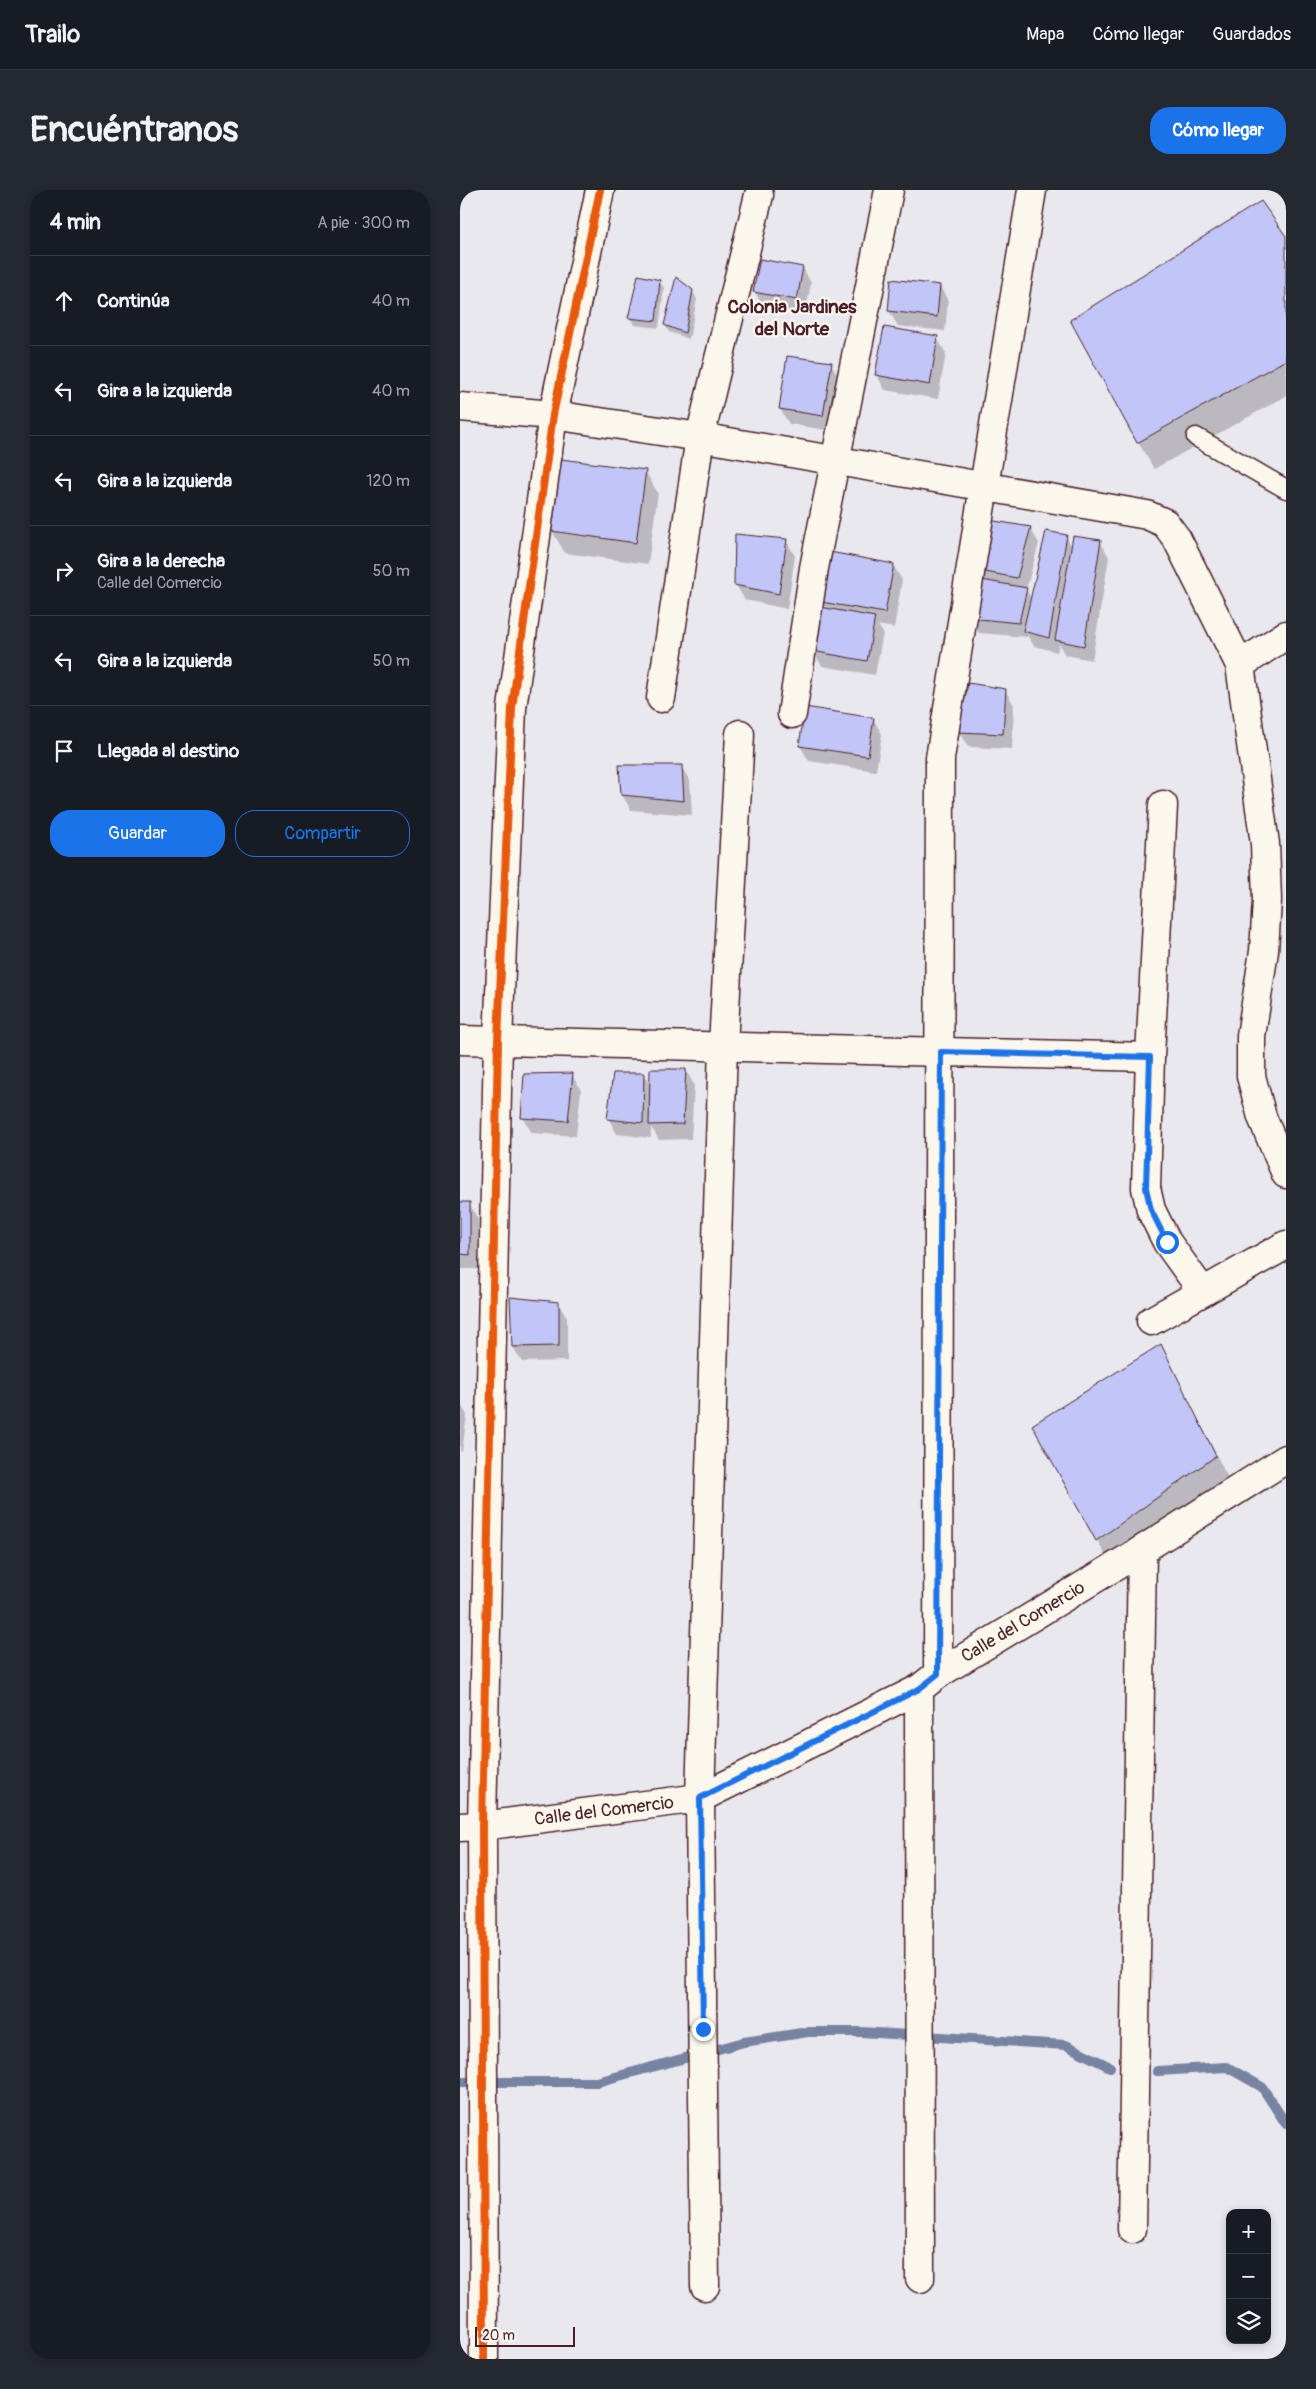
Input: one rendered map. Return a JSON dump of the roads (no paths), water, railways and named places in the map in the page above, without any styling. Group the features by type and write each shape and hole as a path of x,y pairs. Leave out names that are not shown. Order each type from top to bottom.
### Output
{"street":[{"path":"484,2359 483,2066 471,1827 498,1041 512,708 553,416 600,190"},
{"path":"792,714 814,568 889,190"},
{"path":"920,2278 920,2018 941,1052 940,758 1032,190"},
{"path":"661,698 700,437 759,195"},
{"path":"460,407 553,416 835,459 1147,516 1165,523 1176,539 1240,665 1265,844 1264,951 1252,1036 1252,1076 1262,1116 1286,1174"},
{"path":"1240,665 1286,635"},
{"path":"705,2286 700,1798 722,1046 740,734"},
{"path":"1162,806 1146,1188 1151,1210 1167,1242 1203,1292"},
{"path":"460,1040 1150,1057"},
{"path":"1151,1322 1286,1245"},
{"name":"Calle del Comercio","path":"471,1827 700,1798 928,1681 1286,1459"},
{"path":"1132,2229 1142,1550"}],"lane":[{"path":"1196,437 1286,489"}],"waterway":[{"path":"460,2082 597,2082 744,2042 808,2032 861,2032 1066,2045 1110,2067"},
{"path":"1157,2071 1227,2067 1262,2087 1286,2124"}],"district":[{"name":"Colonia Jardines del Norte","path":"792,318"}]}
